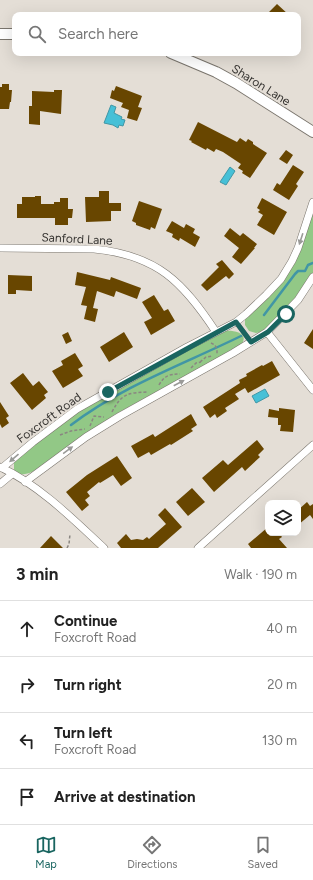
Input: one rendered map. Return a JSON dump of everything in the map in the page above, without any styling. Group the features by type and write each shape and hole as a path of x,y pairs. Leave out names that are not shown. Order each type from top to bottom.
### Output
{"main road":[{"path":"0,34 12,34"},
{"name":"Sharon Lane","path":"178,56 216,72 236,83 313,132"}],"street":[{"name":"Foxcroft Road","path":"1,468 77,409 236,322 266,295 281,278 292,261 302,238 313,202"},
{"name":"Sanford Lane","path":"0,248 94,249 109,250 134,256 156,267 173,279 197,304 216,332"},
{"path":"25,482 86,437 268,332 298,300 313,277"},
{"path":"268,332 313,390"},
{"path":"198,548 313,445"},
{"path":"1,468 25,482 66,512 104,548"},
{"path":"0,484 12,474"}],"lane":[{"path":"236,322 251,342"}],"path":[{"path":"188,372 193,365 206,357 214,356 217,353 215,345"},
{"path":"200,362 204,362 208,366"},
{"path":"158,386 163,378 168,375 184,374"},
{"path":"110,414 117,402 125,395 134,392 149,392"},
{"path":"92,412 94,416"},
{"path":"94,416 108,416"},
{"path":"60,435 71,430 88,428 94,416"},
{"path":"67,548 70,534"}],"green space":[{"path":"313,211 313,273 292,302 269,326 256,333 249,331 245,325 245,319 299,253"},
{"path":"225,331 237,332 243,336 243,342 240,346 114,415 36,470 27,474 19,474 14,470 14,463 20,455 79,411 167,361"}],"water":[{"path":"111,105 116,107 114,113 122,117 121,119 125,120 123,126 119,125 118,128 104,123"},
{"path":"230,167 235,171 226,185 220,182"},
{"path":"265,389 269,396 256,403 252,396"}],"building":[{"path":"277,4 286,12 269,12"},
{"path":"2,84 9,84 9,90 12,90 9,109 0,109 0,87 2,87"},
{"path":"116,86 142,96 138,107 142,108 137,121 127,118 129,110 121,107 123,103 110,98 112,90 114,91"},
{"path":"54,90 62,90 61,114 40,111 40,125 29,124 29,106 32,106 32,91 54,92"},
{"path":"198,122 237,142 240,138 246,142 248,139 267,153 250,178 242,173 243,171 238,168 241,164 223,152 216,149 214,152 207,148 206,150 189,140"},
{"path":"286,150 293,155 287,164 279,159"},
{"path":"293,165 304,172 296,184 298,186 289,200 273,190 277,183 280,185"},
{"path":"99,191 109,191 109,203 121,203 121,211 111,211 111,221 86,222 85,197 99,197"},
{"path":"41,196 41,204 54,204 54,202 60,202 60,198 68,198 68,209 73,209 72,218 68,218 68,225 55,225 55,218 17,218 17,204 22,204 22,197"},
{"path":"262,198 287,212 274,235 257,225 263,215 258,212 260,210 257,208"},
{"path":"139,201 162,209 155,229 151,227 150,230 136,225 136,223 132,221"},
{"path":"172,221 184,228 186,224 195,229 193,233 200,237 195,247 180,238 179,241 172,237 173,234 166,231"},
{"path":"230,228 240,236 243,233 257,244 241,264 232,257 239,248 224,236"},
{"path":"222,260 234,274 229,279 226,276 207,291 201,285 219,267 216,264"},
{"path":"77,272 110,280 111,277 141,288 137,299 116,291 114,297 97,291 93,308 98,309 95,322 84,319 87,306 81,305 86,287 75,285"},
{"path":"8,275 32,276 32,291 16,290 16,294 8,294"},
{"path":"154,295 164,311 168,309 175,321 151,335 144,322 152,318 142,302"},
{"path":"313,329 313,349 304,343"},
{"path":"68,332 72,341 66,344 62,335"},
{"path":"124,332 133,347 109,362 100,347"},
{"path":"75,353 83,366 78,369 83,376 63,388 52,371 63,365 61,361"},
{"path":"272,361 280,375 248,393 245,388 235,394 239,399 225,408 227,411 217,418 215,414 210,418 203,407 240,383 239,380 247,376 246,374"},
{"path":"23,373 33,386 39,381 48,392 44,395 46,398 32,410 10,383"},
{"path":"0,402 9,416 6,418 9,423 2,428 0,424"},
{"path":"279,408 295,410 293,432 280,431 281,425 278,425 278,418 268,417 269,409 279,411"},
{"path":"191,414 197,425 191,429 193,431 171,445 170,444 151,455 149,452 138,458 131,446 153,434 155,437"},
{"path":"257,440 264,449 258,455 260,457 245,471 242,467 214,492 202,478 223,460 228,465"},
{"path":"117,456 132,478 121,486 113,475 100,483 99,482 87,492 90,496 85,500 89,505 82,511 66,492 87,475"},
{"path":"192,488 205,502 188,516 176,502"},
{"path":"307,502 310,506 313,504 313,519 310,515 301,522 301,507"},
{"path":"165,508 182,527 158,548 121,548 117,543 126,534 131,540 143,540 147,537 149,539 166,524 158,515"},
{"path":"265,530 265,536 281,536 279,539 287,548 251,548 248,544"},
{"path":"51,536 63,548 40,548"}],"waterway":[{"path":"264,315 295,274 298,271 305,271 308,265 313,263"},
{"path":"71,425 91,411 132,387 241,336"}],"route":[{"path":"108,392 187,347 236,322 251,342 268,332 286,314"}]}
